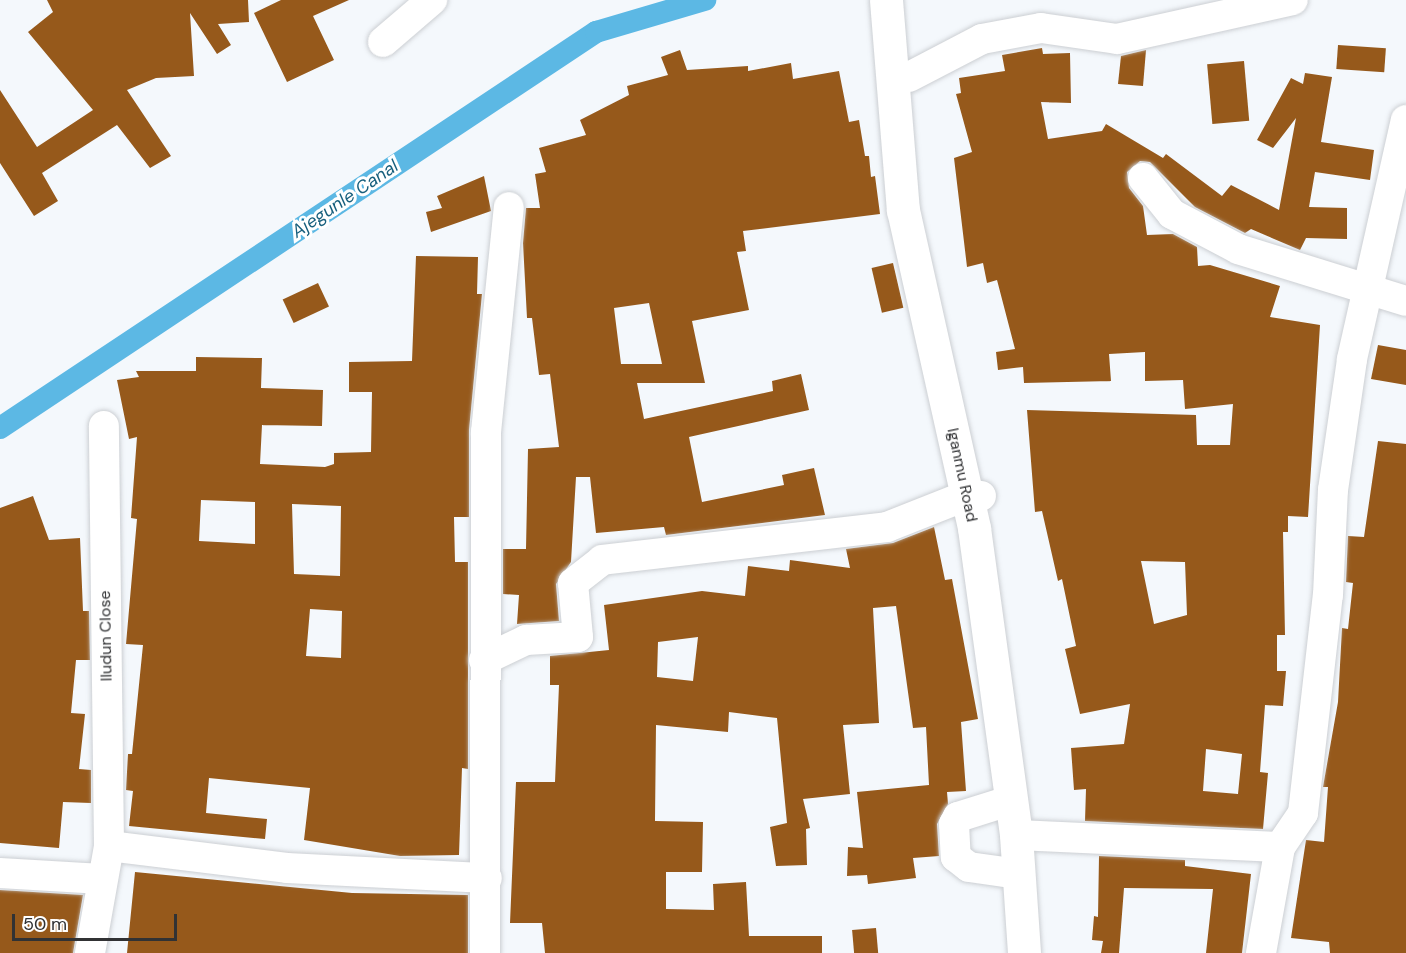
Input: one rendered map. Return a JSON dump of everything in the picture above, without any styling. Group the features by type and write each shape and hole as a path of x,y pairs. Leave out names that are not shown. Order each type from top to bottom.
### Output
{"main road":[{"name":"Iganmu Road","path":"896,16 909,77 915,214 974,496 1036,953"},
{"name":"Iganmu Road","path":"896,16 889,76 903,210 974,496 1012,800 1021,834 1018,874 1024,953"}],"street":[{"path":"383,42 432,0"},
{"path":"909,77 982,39 1041,28 1117,39 1293,0"},
{"path":"1262,953 1280,847 1304,813 1328,595 1333,490 1352,359 1406,120"},
{"path":"1143,178 1172,214 1238,249 1368,292 1406,301"},
{"path":"485,953 487,878 484,660 486,432 509,207"},
{"name":"Iludun Close","path":"90,953 109,846 104,426"},
{"path":"484,660 525,640 578,637 573,583 602,560 887,527 974,496"},
{"path":"1012,800 958,817 954,824 956,857 969,867 1018,874"},
{"path":"1021,834 1280,847"},
{"path":"109,846 287,868 487,878"},
{"path":"0,873 102,879"}],"building":[{"path":"47,0 248,0 249,22 218,24 231,45 217,54 190,13 194,76 156,78 127,90 171,156 150,168 117,125 42,173 58,201 34,216 0,163 0,90 37,147 93,110 28,32 53,12"},
{"path":"281,0 349,0 313,16 334,60 287,82 254,13"},
{"path":"1338,45 1386,48 1384,72 1336,69"},
{"path":"1042,48 1043,54 1070,53 1071,103 1041,102 1048,139 1102,131 1106,124 1163,158 1166,154 1222,196 1231,185 1279,210 1296,118 1273,148 1257,140 1291,78 1303,84 1305,73 1332,77 1321,142 1374,150 1370,180 1315,172 1309,207 1347,208 1347,239 1306,238 1300,250 1251,229 1245,233 1195,207 1150,162 1140,161 1127,172 1129,188 1143,206 1147,235 1173,234 1197,247 1198,266 1210,265 1280,286 1270,317 1320,325 1308,517 1288,516 1288,532 1283,532 1285,635 1277,635 1277,671 1286,671 1283,706 1265,705 1260,772 1268,773 1263,829 1085,821 1086,789 1074,790 1071,748 1124,744 1130,704 1080,714 1065,649 1076,646 1062,579 1058,581 1042,511 1035,512 1027,410 1196,415 1197,445 1230,445 1233,404 1185,409 1183,380 1145,381 1145,352 1109,354 1111,381 1024,383 1023,367 998,370 996,352 1015,349 997,280 987,283 983,263 967,267 954,158 972,152 956,94 961,93 959,78 1005,71 1002,55","holes":["1141,561 1185,562 1187,615 1154,624","1206,749 1242,754 1238,794 1203,791"]},
{"path":"680,50 687,70 748,66 748,71 791,63 793,79 839,71 849,122 859,120 865,156 869,156 871,177 875,176 880,214 743,231 746,251 737,252 749,310 692,321 705,383 637,383 644,419 773,391 772,381 801,374 809,410 689,437 702,502 784,485 782,475 814,468 825,515 666,535 664,527 596,533 590,477 576,477 571,562 556,584 559,621 517,624 519,595 503,594 503,549 526,549 528,449 559,447 550,374 539,375 532,318 527,318 523,243 526,208 540,208 535,174 546,172 539,148 586,135 580,120 629,95 627,86 668,75 661,57","holes":["649,303 662,364 621,364 614,308"]},
{"path":"1146,50 1143,86 1118,84 1121,56"},
{"path":"1244,61 1249,121 1212,124 1207,64"},
{"path":"484,176 491,211 431,232 426,212 442,208 437,196"},
{"path":"416,256 478,257 477,294 482,294 469,430 469,517 454,517 455,562 468,562 468,769 462,768 459,855 400,856 304,840 310,788 209,778 206,813 267,819 265,839 129,826 133,791 126,790 128,754 132,754 143,645 126,644 137,519 131,518 137,437 129,439 117,380 139,377 136,371 196,371 196,357 262,358 261,388 323,390 322,426 262,425 260,464 325,467 334,464 334,453 371,452 372,392 349,392 349,362 412,361","holes":["201,500 255,502 255,544 199,541","292,504 341,506 340,576 294,574","310,609 342,611 341,658 306,656"]},
{"path":"893,263 903,308 882,313 872,268"},
{"path":"318,283 329,307 294,323 283,299"},
{"path":"1378,345 1406,350 1406,385 1371,379"},
{"path":"1378,441 1406,444 1406,953 1330,953 1329,942 1291,938 1306,840 1324,842 1328,787 1323,787 1338,702 1342,628 1348,629 1353,583 1346,582 1348,536 1364,537"},
{"path":"33,496 49,540 80,538 83,611 89,611 90,660 76,660 71,713 85,714 79,769 91,770 91,803 63,802 59,848 0,843 0,508"},
{"path":"934,527 945,580 952,579 978,719 961,722 966,791 947,792 948,804 937,824 939,856 913,858 916,878 868,884 867,875 847,876 848,847 863,848 857,792 929,785 926,727 913,728 896,606 873,608 879,723 843,725 850,794 803,799 810,828 806,829 807,865 776,866 770,827 787,823 777,718 729,712 728,732 656,725 655,821 703,822 702,872 666,872 666,909 714,910 713,884 746,882 749,936 822,936 822,953 545,953 542,923 510,923 516,782 555,782 559,685 550,685 550,656 609,650 604,605 702,591 745,596 748,566 789,571 790,560 850,568 846,549 893,543","holes":["698,637 693,681 657,677 658,642"]},
{"path":"1099,856 1185,860 1185,866 1251,874 1242,953 1206,953 1213,889 1124,888 1119,953 1101,953 1103,941 1092,940 1094,916 1098,917"},
{"path":"135,872 352,893 468,895 468,953 127,953"},
{"path":"0,890 83,895 73,953 0,953"},
{"path":"876,928 878,953 854,953 852,930"}],"waterway":[{"name":"Ajegunle Canal","path":"0,428 596,32 705,0"}]}
